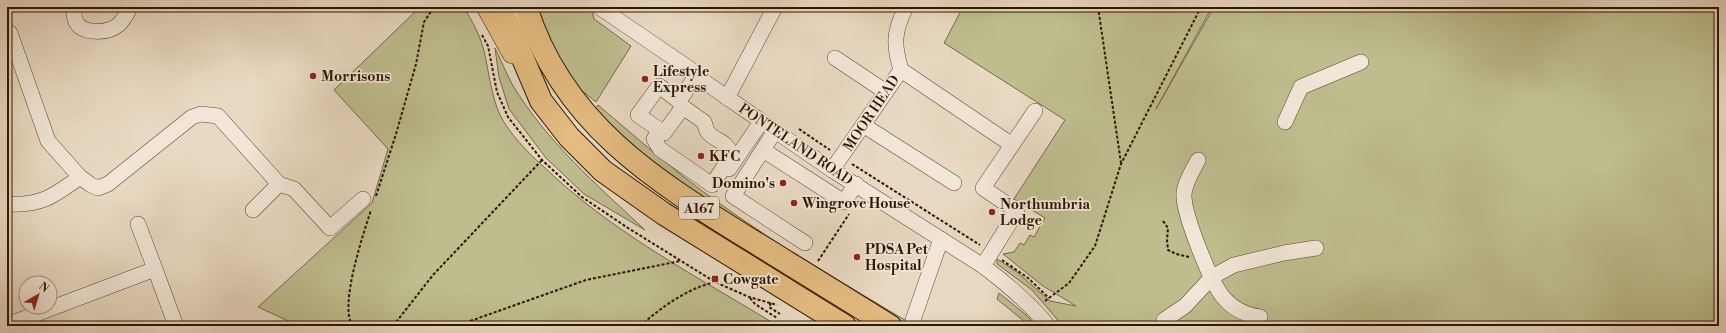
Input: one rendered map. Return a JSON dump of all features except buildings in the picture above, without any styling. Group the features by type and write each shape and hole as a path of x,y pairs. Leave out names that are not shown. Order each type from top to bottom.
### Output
{"highway":[{"name":"A167","path":"501,7 541,101 569,137 603,170 629,191 703,239 845,326"},
{"name":"A167","path":"526,7 542,51 556,75 596,127 618,148 676,193 890,326"}],"main road":[{"name":"A167","path":"486,7 522,72 541,101"}],"street":[{"path":"73,7 77,23 86,31 96,32 117,26 125,18 130,7"},
{"path":"514,7 528,70"},
{"name":"PONTELAND ROAD","path":"599,7 693,72 775,132 983,266 1011,288 1034,309 1048,326"},
{"path":"727,98 775,7"},
{"name":"MOOR HEAD","path":"832,170 901,70 895,53 895,36 906,7"},
{"path":"7,34 10,33 48,141 80,177 91,185 98,188 108,184 138,158 192,118 201,114 211,114 218,116 224,122 279,184 294,189 330,228 370,203"},
{"path":"835,58 886,92"},
{"path":"1285,122 1301,87 1361,62"},
{"path":"901,70 1012,145"},
{"path":"660,130 654,139 660,148 712,185 731,156 728,146 707,132 704,122 681,104 659,86 638,115 660,130 664,133 681,104 693,72"},
{"path":"983,266 1017,211 983,188 1035,111"},
{"path":"728,170 761,122"},
{"path":"863,124 954,183"},
{"path":"775,132 733,196 805,243"},
{"path":"763,150 844,202 856,184"},
{"path":"1198,160 1189,178 1184,196 1187,211 1212,278 1223,297 1234,307 1248,316 1260,317"},
{"path":"7,204 24,204 46,200 80,177"},
{"path":"252,210 279,184"},
{"path":"138,224 176,326"},
{"path":"914,320 941,239"},
{"path":"1164,320 1185,306 1212,278 1234,266 1256,259 1316,248"},
{"path":"7,325 155,269"}],"path":[{"path":"353,326 350,322 347,305 358,250 370,203 396,134 414,71 424,22 434,7"},
{"path":"1098,7 1121,164"},
{"path":"795,126 841,157 992,252 1028,278 1049,298 1069,283 1095,246 1121,164 1200,7"},
{"path":"482,34 488,46 496,92 508,117 542,160 582,197 715,282 749,297 782,307"},
{"path":"393,326 433,275 542,160"},
{"path":"815,265 851,210"},
{"path":"1163,221 1168,228 1168,250 1186,257 1203,255"},
{"path":"456,326 586,280 681,261"},
{"path":"640,326 666,305 701,286 715,282"},
{"path":"749,297 755,304 777,318"},
{"path":"771,303 769,307 780,314"}],"shaded area":[{"path":"420,7 463,7 473,22 480,39 484,51 494,100 504,122 525,149 569,190 626,233 778,326 299,326 258,307 372,203 388,149 334,90"},
{"path":"537,7 591,7 594,19 631,46 596,102 571,82 555,56"},
{"path":"963,7 1212,7 1156,109 1214,7 1719,7 1719,326 1063,326 1032,290 997,264 997,259 1017,272 1050,301 1076,306 1043,286 1003,254 1014,252 1020,243 1024,245 1030,235 1034,237 1045,218 1014,199 1065,120 944,43"},
{"path":"495,48 512,84 540,125 573,162 645,230 584,194 546,158 509,109 499,77"},
{"path":"598,105 686,178 740,218 814,266 915,326 903,326 767,241 641,157 595,109"},
{"path":"999,293 1037,326 1030,326 997,299"}],"place":[{"name":"Morrisons","path":"313,76"},
{"name":"Lifestyle Express","path":"645,79"},
{"name":"KFC","path":"701,156"},
{"name":"Domino's","path":"783,183"},
{"name":"Wingrove House","path":"794,203"},
{"name":"Northumbria Lodge","path":"992,212"},
{"name":"PDSA Pet Hospital","path":"857,257"},
{"name":"Cowgate","path":"715,279"}]}
